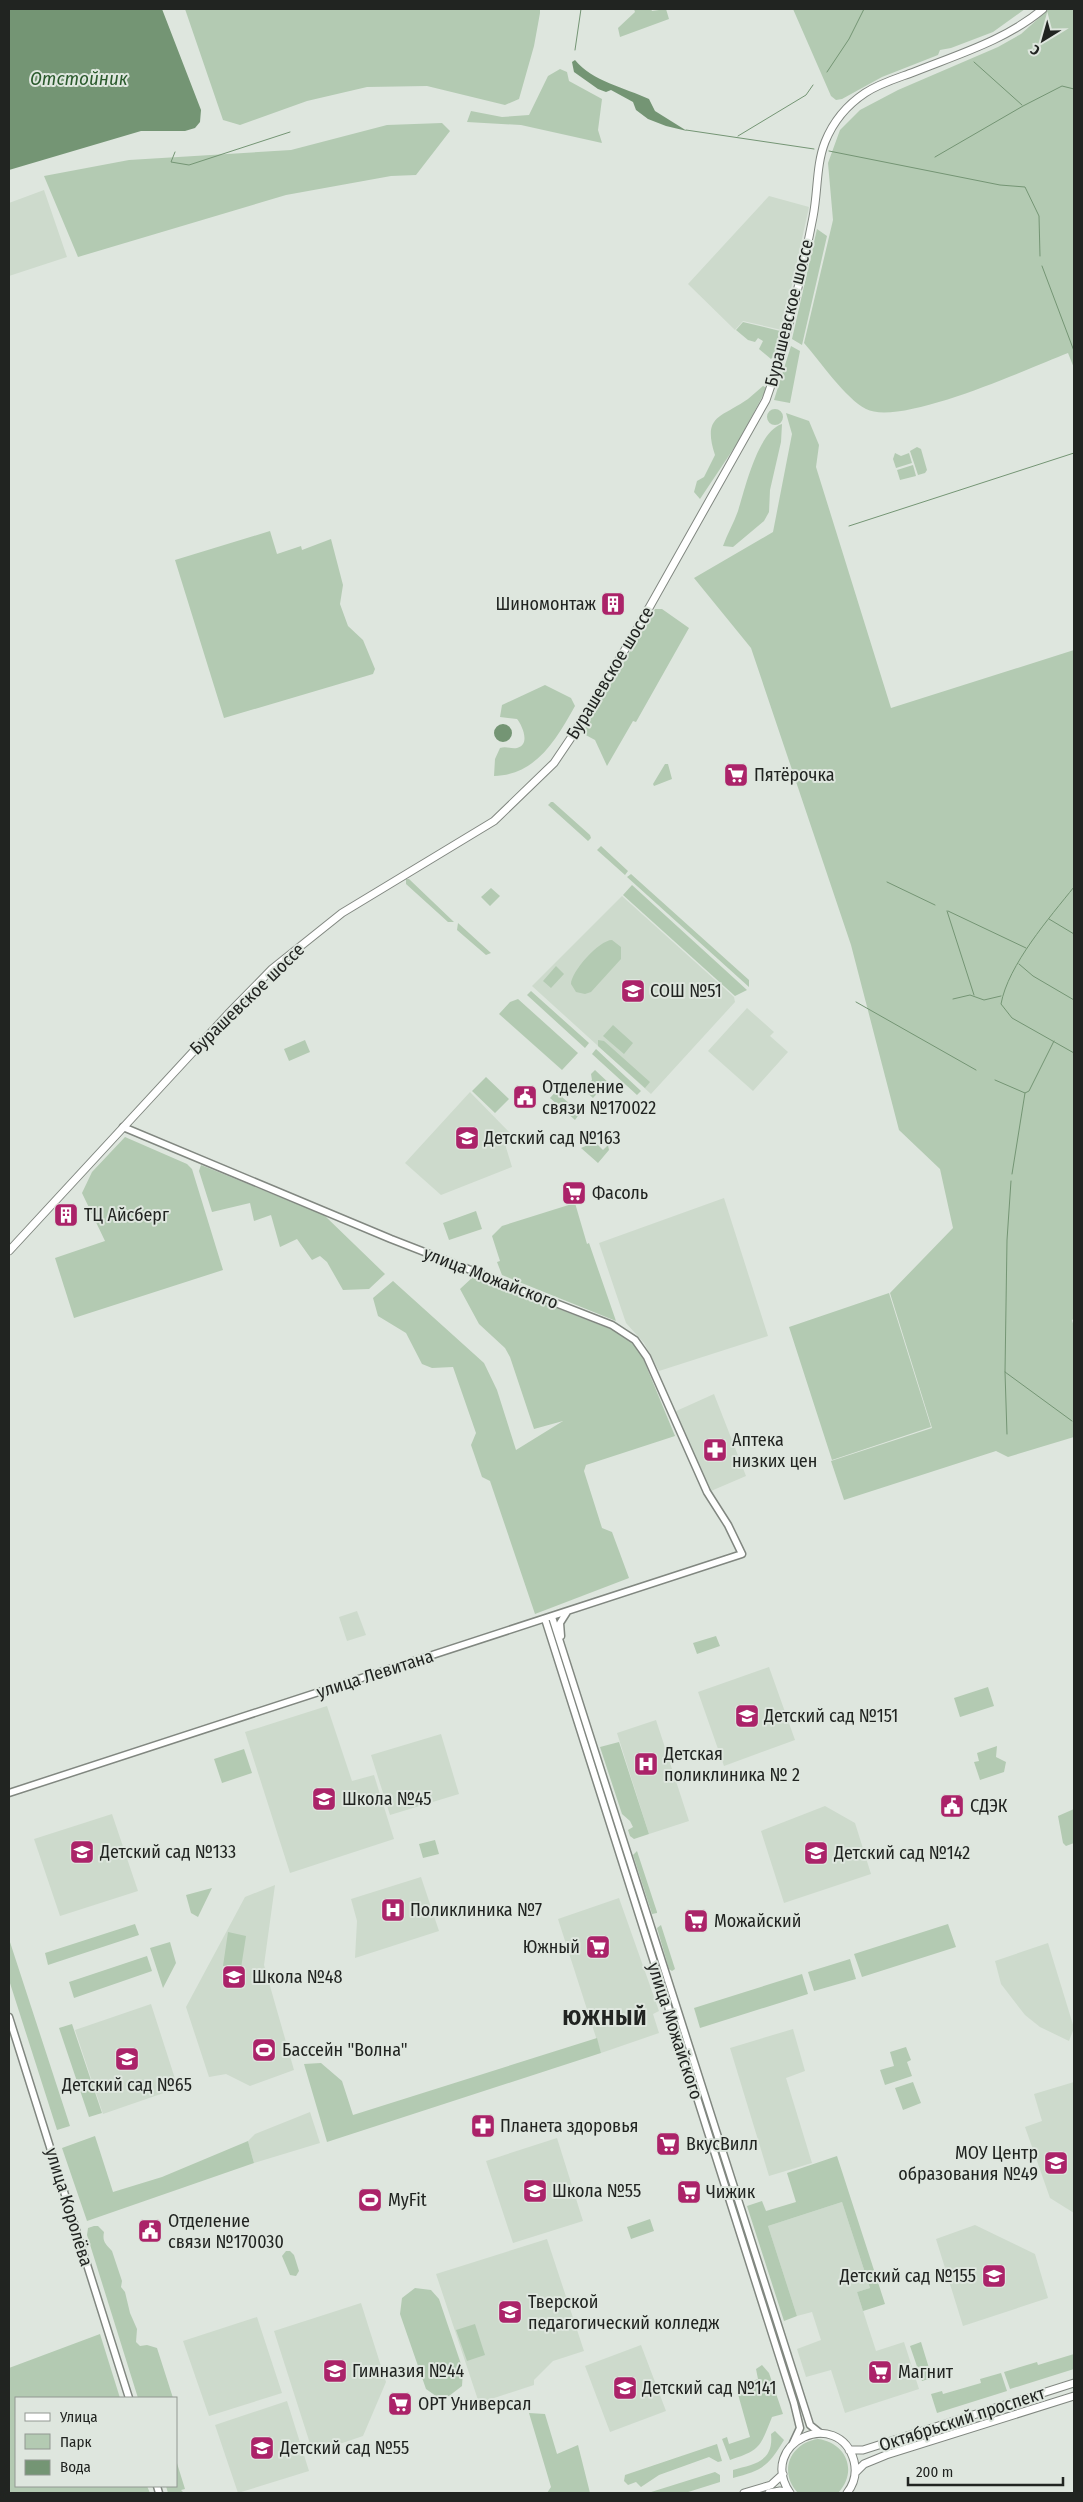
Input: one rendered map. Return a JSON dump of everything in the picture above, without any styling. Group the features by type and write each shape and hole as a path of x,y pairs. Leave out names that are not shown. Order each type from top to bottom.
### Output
{"main road":[{"name":"Бурашевское шоссе","path":"9,1251 122,1127 272,969 348,909 494,821 527,792 554,763 583,720 636,631 766,400 776,372 793,308 813,217 822,148 834,125 850,105 870,90 988,43 1017,28 1043,9"},
{"name":"улица Можайского","path":"122,1127 391,1239 626,1332 638,1342 647,1357 705,1486 728,1524 742,1554"},
{"name":"улица Левитана","path":"9,1793 742,1554"},
{"name":"улица Можайского","path":"565,1658 560,1626 566,1612"},
{"name":"улица Можайского","path":"548,1618 565,1658 810,2425 820,2433"},
{"name":"улица Можайского","path":"548,1618 794,2403 800,2428 793,2443"},
{"name":"улица Королёва","path":"9,2017 129,2397"},
{"name":"Октябрьский проспект","path":"849,2450 863,2450 1074,2383"},
{"name":"Октябрьский проспект","path":"856,2472 865,2463 886,2455 1074,2396"},
{"path":"790,2493 783,2474 785,2456 793,2443 806,2436 820,2433 838,2439 849,2450 856,2472 853,2483 847,2493"},
{"path":"744,2493 771,2485 783,2474"},
{"path":"769,2493 780,2491 790,2493"}],"shaded area":[{"path":"44,190 67,257 9,276 9,203"},
{"path":"769,196 809,207 782,330 743,321 735,330 688,284"},
{"name":"СОШ №51","path":"622,896 734,997 735,1002 651,1094 532,986"},
{"path":"747,1008 774,1032 770,1036 788,1052 753,1091 708,1051"},
{"name":"Детский сад №163","path":"470,1092 509,1132 505,1144 512,1167 441,1195 405,1163"},
{"path":"724,1198 768,1336 659,1371 644,1343 626,1323 599,1243"},
{"path":"714,1394 746,1476 711,1491 674,1412"},
{"path":"357,1611 366,1635 347,1641 339,1617"},
{"name":"Детский сад №151","path":"769,1667 795,1740 724,1766 698,1692"},
{"name":"Школа №45","path":"327,1706 352,1781 374,1775 394,1839 290,1873 245,1732"},
{"path":"656,1720 689,1821 649,1834 617,1733"},
{"path":"441,1734 459,1794 390,1815 371,1755"},
{"name":"Детский сад №142","path":"825,1806 855,1823 871,1874 784,1903 761,1831"},
{"name":"Детский сад №133","path":"112,1814 138,1891 60,1916 34,1839"},
{"name":"Поликлиника №7","path":"421,1877 439,1931 355,1958 357,1921 351,1899"},
{"name":"Школа №48","path":"275,1885 264,1965 294,2070 250,2086 226,2074 209,2077 186,2007 245,1897"},
{"path":"619,1898 659,2011 653,2014 659,2033 601,2053 558,1919"},
{"path":"1048,1943 1074,2028 1069,2041 1040,2027 1025,2015 1001,1984 995,1961"},
{"name":"Детский сад №65","path":"151,2004 178,2088 103,2114 75,2030"},
{"path":"793,2029 805,2071 786,2078 812,2163 769,2176 730,2048"},
{"name":"МОУ Центр образования №49","path":"1074,2082 1074,2213 1050,2198 1025,2127 1042,2121 1034,2094"},
{"path":"310,2112 320,2143 254,2163 248,2141 255,2134"},
{"name":"Школа №55","path":"557,2138 583,2221 513,2243 486,2161"},
{"path":"842,2202 870,2288 857,2292 876,2351 904,2342 919,2389 845,2413 831,2370 806,2377 797,2349 821,2340 812,2312 797,2316 768,2226"},
{"name":"Детский сад №155","path":"975,2225 1035,2254 1048,2298 963,2326 936,2239"},
{"name":"Тверской педагогический колледж","path":"547,2239 584,2351 553,2361 534,2380 534,2385 479,2403 436,2274"},
{"name":"Гимназия №44","path":"361,2303 386,2382 363,2436 313,2453 274,2331"},
{"path":"257,2317 282,2393 209,2416 183,2341"},
{"name":"Детский сад №141","path":"641,2345 666,2411 610,2432 585,2366"},
{"name":"Детский сад №55","path":"287,2401 309,2471 238,2493 215,2425"}],"green space":[{"path":"185,9 540,9 540,13 534,46 519,99 505,105 427,86 367,87 307,101 240,125 223,120"},
{"path":"634,9 651,9 652,11 666,9 669,19 620,37 618,28 635,12"},
{"path":"793,9 1025,9 993,32 951,48 940,50 938,55 882,77 842,99 836,100 831,96"},
{"path":"1049,9 1074,9 1074,368 1068,353 996,382 935,403 907,410 883,412 866,409 850,397 804,343 833,220 828,163 840,130 860,110 898,90 998,47 1021,34"},
{"path":"560,69 567,72 569,81 602,99 598,130 602,143 521,125 467,122 471,111 502,117 529,115 548,76"},
{"path":"442,123 450,131 416,175 391,176 286,195 78,257 44,176 129,160 291,150 387,125"},
{"path":"817,229 827,236 802,345 792,339"},
{"path":"743,322 780,331 775,355 771,359 759,349 763,341 758,338 755,342 748,340 736,330"},
{"path":"791,346 800,351 790,403 774,400"},
{"path":"763,386 767,388 738,442 700,499 694,492 697,481 704,477 715,455 711,432 716,419 748,399"},
{"path":"775,409 783,417 775,425 767,417"},
{"path":"786,413 809,421 819,445 816,467 891,708 1074,650 1074,1319 1072,1320 1074,1327 1074,1437 1008,1457 996,1451 844,1500 831,1461 932,1428 890,1293 953,1228 940,1169 899,1130 851,945 751,648 694,578 773,532 792,434"},
{"path":"782,424 781,442 770,490 769,512 764,521 733,547 723,546 759,449 766,437"},
{"path":"917,447 921,449 927,470 925,473 918,475 910,451"},
{"path":"895,453 901,456 909,453 912,463 896,468 893,459"},
{"path":"913,465 916,476 900,480 897,470"},
{"path":"270,531 277,554 301,546 302,550 331,539 343,585 340,604 348,626 363,640 375,669 373,674 224,718 175,560"},
{"path":"655,609 662,609 689,628 636,722 633,721 607,766 595,740 582,733"},
{"path":"545,685 571,698 575,706 552,743 533,762 509,774 494,776 495,759 500,748 517,748 524,743 523,730 517,719 500,717 502,705"},
{"path":"665,764 668,764 672,779 654,786 653,784"},
{"path":"551,802 590,835 591,838 588,841 548,805"},
{"path":"601,846 628,871 625,875 597,850"},
{"path":"631,874 749,980 749,987 627,877"},
{"path":"406,879 409,879 454,922 448,922 406,884"},
{"path":"632,885 747,990 735,996 623,895"},
{"path":"491,888 500,896 490,906 481,897"},
{"path":"458,923 491,953 486,955 457,930"},
{"path":"612,940 621,947 621,959 591,992 585,994 576,992 571,984 576,972 593,951 600,945"},
{"path":"556,966 564,974 551,988 543,981"},
{"path":"531,991 589,1043 585,1048 527,995"},
{"path":"518,999 578,1053 562,1070 499,1014 510,1002"},
{"path":"613,1025 633,1043 624,1054 603,1036"},
{"path":"305,1040 310,1052 289,1061 284,1049"},
{"path":"598,1040 604,1041 650,1082 645,1088 598,1046"},
{"path":"596,1049 641,1091 637,1095 592,1054"},
{"path":"595,1070 612,1086 610,1089 603,1087 593,1098 583,1089 592,1080 591,1074"},
{"path":"486,1077 509,1099 495,1113 472,1091"},
{"path":"565,1081 571,1086 562,1097 580,1113 575,1120 550,1098"},
{"path":"125,1137 187,1164 192,1169 223,1270 74,1318 55,1258 105,1241 82,1193 92,1172"},
{"path":"595,1142 603,1150 608,1145 609,1150 598,1163 581,1148"},
{"path":"201,1165 324,1215 385,1274 369,1289 343,1290 327,1262 320,1256 312,1260 297,1239 280,1247 271,1215 254,1221 250,1203 212,1212 199,1171"},
{"path":"575,1203 587,1244 589,1243 616,1321 502,1275 497,1262 500,1261 492,1236 502,1226"},
{"path":"476,1211 482,1229 449,1240 443,1223"},
{"path":"474,1276 618,1332 635,1344 640,1351 675,1436 586,1465 584,1471 602,1528 612,1532 629,1578 535,1614 490,1481 482,1477 471,1445 476,1433 453,1367 432,1368 422,1364 406,1333 378,1316 373,1298 393,1281 484,1363 497,1390 516,1450 563,1421 534,1429 510,1357 505,1348 479,1324 460,1289"},
{"path":"889,1293 931,1427 832,1460 789,1327"},
{"path":"716,1636 720,1646 697,1654 693,1643"},
{"path":"988,1687 994,1706 960,1717 954,1698"},
{"path":"619,1742 649,1834 634,1839 630,1836 628,1830 633,1827 630,1821 622,1814 600,1747"},
{"path":"997,1746 996,1757 1006,1762 1004,1772 980,1780 974,1762 979,1761 977,1753"},
{"path":"244,1749 252,1773 222,1783 214,1759"},
{"path":"1074,1809 1074,1843 1066,1846 1063,1843 1058,1816"},
{"path":"435,1840 439,1854 423,1858 419,1844"},
{"path":"637,1851 657,1913 652,1914 633,1855"},
{"path":"212,1888 198,1917 191,1913 186,1895"},
{"path":"135,1924 139,1935 48,1965 45,1953"},
{"path":"948,1924 956,1947 862,1977 854,1954"},
{"path":"661,1925 675,1969 672,1971 669,1969 657,1928"},
{"path":"228,1932 246,1936 241,1968 223,1966"},
{"path":"9,1939 70,2126 57,2130 9,1980"},
{"path":"170,1942 176,1963 163,1988 150,1948"},
{"path":"147,1956 152,1971 74,1998 69,1982"},
{"path":"850,1959 856,1979 814,1991 808,1972"},
{"path":"802,1974 808,1994 700,2028 694,2008"},
{"path":"72,2024 102,2113 89,2117 59,2028"},
{"path":"597,2038 601,2053 327,2142 304,2064 321,2063 342,2081 353,2115"},
{"path":"906,2047 911,2060 907,2062 912,2076 885,2085 880,2070 894,2066 890,2052"},
{"path":"913,2082 921,2103 903,2110 895,2088"},
{"path":"95,2136 113,2192 162,2177 248,2141 254,2163 87,2221 62,2148"},
{"path":"837,2156 885,2304 863,2311 857,2292 870,2288 842,2202 768,2226 797,2316 784,2321 747,2206 762,2201 766,2211 796,2202 787,2173"},
{"path":"650,2219 654,2231 631,2239 627,2227"},
{"path":"98,2226 104,2232 104,2241 112,2251 122,2281 121,2287 125,2292 130,2313 137,2329 136,2342 140,2346 147,2345 157,2348 173,2397 138,2397 87,2235 88,2228"},
{"path":"286,2251 290,2251 294,2255 299,2271 296,2276 290,2275 282,2256"},
{"path":"415,2288 431,2290 439,2299 463,2370 462,2386 449,2396 436,2396 426,2389 400,2314 402,2298"},
{"path":"475,2324 485,2355 467,2361 456,2330"},
{"path":"100,2334 120,2397 15,2397 15,2487 147,2487 150,2493 9,2493 9,2368"},
{"path":"921,2342 932,2378 922,2381 910,2346"},
{"path":"1074,2354 1074,2369 1010,2389 1004,2372 1037,2362 1038,2365"},
{"path":"762,2365 769,2373 783,2414 772,2417 762,2441 754,2450 730,2460 722,2439 727,2437 729,2444 750,2437 736,2387 758,2379 756,2369"},
{"path":"1001,2373 1007,2391 937,2413 931,2394 942,2391 943,2394 981,2383 980,2379"},
{"path":"529,2413 545,2414 557,2454 578,2445 590,2493 547,2493 551,2487"},
{"path":"775,2431 784,2440 768,2462 758,2470 733,2478 733,2470 755,2463 766,2456 771,2443 771,2434"},
{"path":"818,2439 836,2446 842,2452 848,2468 844,2485 838,2493 798,2493 792,2485 789,2476 790,2460 800,2446"},
{"path":"717,2444 722,2461 718,2462 709,2457 659,2475 641,2487 636,2482 628,2485 624,2481 625,2475"},
{"path":"178,2466 185,2489 181,2490 184,2493 168,2493 166,2487 178,2487"},
{"path":"715,2472 720,2475 720,2482 685,2493 648,2493"}],"water":[{"name":"Отстойник","path":"9,9 162,9 201,110 200,122 195,128 185,131 141,131 9,170"},
{"path":"575,60 600,79 649,99 655,111 687,131 648,119 636,110 633,102 611,90 606,92 598,89 574,72 572,62"},
{"path":"503,724 511,729 512,733 507,741 503,742 495,737 494,733 499,725"}],"waterway":[{"path":"575,50 581,9"},
{"path":"827,72 849,39 864,9"},
{"path":"974,62 1022,105"},
{"path":"738,136 806,95 813,85"},
{"path":"935,157 1023,106 1062,86 1074,89"},
{"path":"686,130 814,149"},
{"path":"175,152 171,162 189,165 290,132"},
{"path":"829,151 1000,185 1025,187 1039,216 1040,256"},
{"path":"1042,266 1074,351"},
{"path":"849,526 1074,453"},
{"path":"887,882 935,905"},
{"path":"1074,887 1042,927 1021,958 1005,989 1001,1004 1012,1018 1074,1053"},
{"path":"947,911 974,995"},
{"path":"948,911 1026,948"},
{"path":"1049,919 1074,934"},
{"path":"1019,964 1033,976 1074,1000"},
{"path":"953,999 970,995 984,1000 1001,996"},
{"path":"856,1002 976,1070"},
{"path":"995,1080 1025,1093 1029,1091 1054,1041"},
{"path":"1012,1174 1025,1093"},
{"path":"1011,1181 1007,1240 1005,1372 1072,1421"},
{"path":"1005,1372 1007,1434"}],"place":[{"name":"Шиномонтаж","path":"613,604"},
{"name":"Пятёрочка","path":"736,775"},
{"name":"СОШ №51","path":"633,991"},
{"name":"Отделение связи №170022","path":"525,1097"},
{"name":"Детский сад №163","path":"467,1138"},
{"name":"Фасоль","path":"574,1193"},
{"name":"ТЦ Айсберг","path":"66,1215"},
{"name":"Аптека низких цен","path":"715,1450"},
{"name":"Детский сад №151","path":"747,1716"},
{"name":"Детская поликлиника № 2","path":"646,1764"},
{"name":"Школа №45","path":"324,1799"},
{"name":"СДЭК","path":"952,1806"},
{"name":"Детский сад №133","path":"82,1852"},
{"name":"Детский сад №142","path":"816,1853"},
{"name":"Поликлиника №7","path":"393,1910"},
{"name":"Можайский","path":"696,1921"},
{"name":"Южный","path":"598,1947"},
{"name":"Школа №48","path":"234,1977"},
{"name":"Бассейн \"Волна\"","path":"264,2050"},
{"name":"Детский сад №65","path":"127,2059"},
{"name":"Планета здоровья","path":"483,2126"},
{"name":"ВкусВилл","path":"668,2144"},
{"name":"МОУ Центр образования №49","path":"1056,2163"},
{"name":"Школа №55","path":"535,2191"},
{"name":"Чижик","path":"689,2192"},
{"name":"MyFit","path":"370,2200"},
{"name":"Отделение связи №170030","path":"150,2231"},
{"name":"Детский сад №155","path":"994,2276"},
{"name":"Тверской педагогический колледж","path":"510,2312"},
{"name":"Гимназия №44","path":"335,2371"},
{"name":"Магнит","path":"880,2372"},
{"name":"Детский сад №141","path":"625,2388"},
{"name":"ОРТ Универсал","path":"400,2404"},
{"name":"Детский сад №55","path":"262,2448"}],"district":[{"name":"ЮЖНЫЙ","path":"605,2017"}]}
